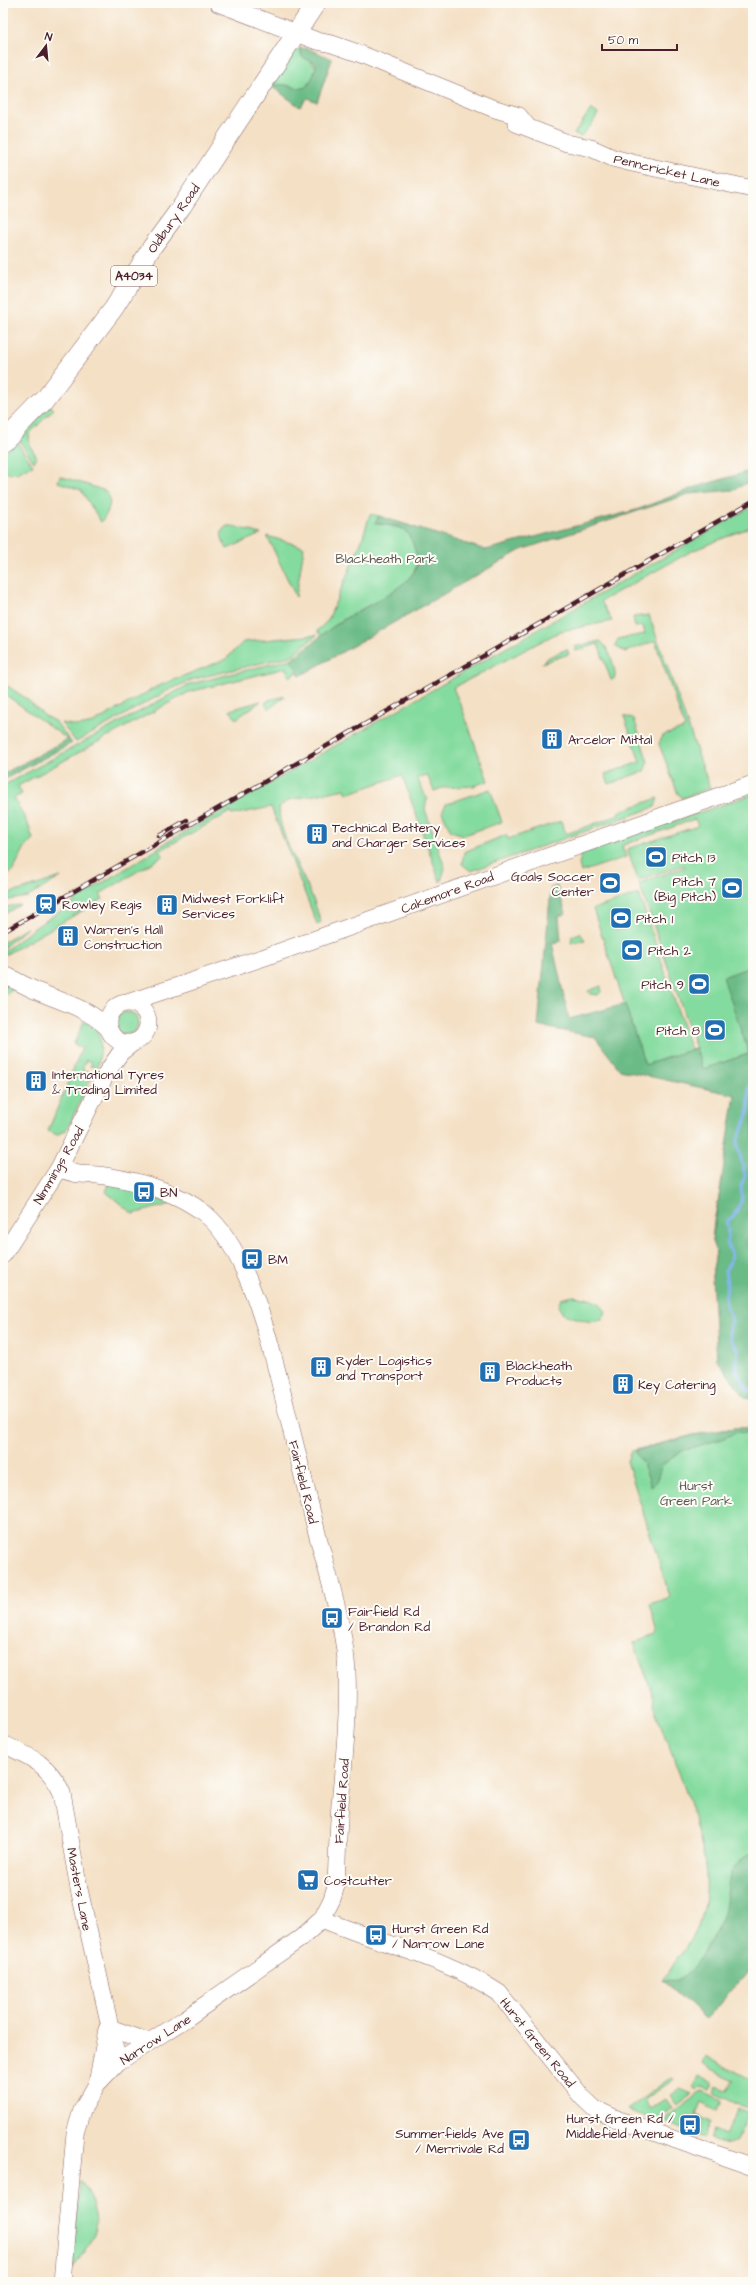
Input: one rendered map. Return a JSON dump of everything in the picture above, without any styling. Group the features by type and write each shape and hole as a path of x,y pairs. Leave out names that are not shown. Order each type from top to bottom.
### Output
{"main road":[{"name":"Penncricket Lane","path":"218,3 317,41 322,46 349,56 380,63 492,108 511,121 567,143 591,148 619,160 749,189"},
{"name":"Oldbury Road","path":"3,442 45,399 114,308 152,247 182,206 316,3"},
{"name":"Cakemore Road","path":"123,1004 265,957 753,784"},
{"path":"3,974 38,992 72,1004 100,1020 115,1039 121,1042 134,1042 146,1032 147,1019 154,1002 162,990"},
{"path":"72,1004 123,1004 140,1008 147,1019"},
{"path":"109,1030 108,1017 113,1010 123,1004"},
{"name":"Nimmings Road","path":"107,1072 112,1041 109,1030"},
{"name":"Nimmings Road","path":"3,1254 59,1168 107,1072 121,1052 134,1042"},
{"name":"Fairfield Road","path":"59,1168 73,1174 101,1175 129,1180 172,1195 206,1214 218,1227 240,1262 266,1324 327,1576 342,1625 347,1672 346,1742 336,1886 332,1899 322,1919"},
{"name":"Masters Lane","path":"3,1744 37,1760 56,1779 62,1793 79,1890 118,2062"},
{"name":"Narrow Lane","path":"62,2282 74,2133 82,2110 97,2084 118,2062 277,1955 301,1938 322,1919"},
{"name":"Hurst Green Road","path":"322,1919 458,1970 482,1982 498,1993 582,2097 595,2109 619,2120 753,2167"},
{"path":"97,2084 109,2024 149,2042"}],"green space":[{"path":"300,48 301,54 316,67 312,79 308,85 303,88 279,84 271,86 293,53"},
{"path":"300,48 309,49 332,59 317,102 307,98 300,107 271,86 279,84 303,88 308,85 312,79 316,67 315,63 302,57"},
{"path":"591,109 598,114 590,127 581,136 574,134"},
{"path":"50,406 54,409 29,434 30,446 37,457 34,462 18,439"},
{"path":"16,441 33,465 11,474 3,470 3,454"},
{"path":"753,470 753,480 733,490 689,494 521,550 300,676 291,659 334,626 394,591 411,576 416,568 416,555 408,534 404,530 395,526 375,523 379,516 486,550 636,510 693,488"},
{"path":"60,476 106,491 110,499 110,503 106,515 101,522 81,490 58,482"},
{"path":"753,506 753,526 692,551 601,601 612,621 561,631 453,688 462,708 488,781 473,786 442,788 434,791 427,775 417,778 427,799 425,809 445,868 440,882 402,775 347,794 345,789 289,800 280,806 279,815 281,825 314,902 321,922 317,924 271,807 232,815 230,812 159,851 163,856 100,894 103,899 3,956 3,952 37,926 75,902 74,900 158,849 157,848"},
{"name":"Blackheath Park","path":"370,514 379,516 375,523 406,529 414,543 417,554 417,565 410,577 402,585 338,623 322,637 317,631 328,620 362,540"},
{"path":"227,526 233,526 261,534 227,549 222,537 222,531"},
{"path":"267,536 304,547 296,597"},
{"path":"649,615 710,788 683,798 678,794 659,744 660,739 664,735 685,728 655,641 625,652 615,646 618,639 645,634 643,626 635,627 633,617"},
{"path":"317,635 291,656 194,679 167,691 76,742 61,723 79,726 93,723 158,686 226,659 243,642"},
{"path":"600,641 609,653 613,663 615,678 611,680 598,644 576,651 574,647"},
{"path":"567,649 569,654 542,663 549,657"},
{"path":"291,659 297,670 295,674 289,677 286,668 189,692 18,786 22,794 14,798 28,824 33,839 24,848 13,871 3,878 5,814 3,787 6,784 190,684"},
{"path":"3,683 27,699 45,716 56,722 70,741 3,693"},
{"path":"285,696 269,709 265,703 269,700"},
{"path":"261,701 236,719 230,710"},
{"path":"624,716 634,719 648,762 644,771 609,784 605,774 640,762"},
{"path":"68,739 72,743 3,780 3,774"},
{"path":"490,789 502,822 464,835 451,831 442,812 446,804"},
{"path":"753,794 753,1399 746,1398 712,1277 716,1252 712,1241 714,1221 748,1054 703,1069 639,883 685,867 684,865 638,880 627,849 698,826 695,819 626,844 622,846 626,857 581,872 579,864 582,853"},
{"path":"658,798 655,807 471,871 462,864 464,852 506,835 508,839 561,821 566,834 619,815 618,812"},
{"path":"61,877 28,897 3,901 3,894 22,890"},
{"path":"557,886 566,914 559,916 561,941 552,943 569,1019 625,1004 645,1065 696,1048 703,1069 749,1054 723,977 753,966 753,1185 749,1199 751,1231 746,1242 750,1248 753,1247 753,1399 746,1398 717,1360 712,1277 716,1252 712,1241 735,1095 620,1070 595,1037 538,1026 551,888"},
{"path":"639,894 691,1050 645,1065 593,909"},
{"path":"20,905 3,915 3,907"},
{"path":"27,928 3,948 3,942"},
{"path":"580,933 585,940 571,943 572,936"},
{"path":"3,984 13,990 3,996"},
{"path":"601,986 601,992 598,995 590,994 588,991"},
{"path":"127,1012 135,1015 138,1023 135,1031 127,1034 119,1031 116,1023 119,1015"},
{"path":"84,1021 91,1024 99,1034 101,1047 99,1061 97,1068 90,1066 92,1062 86,1060 82,1070 94,1073 67,1129 57,1135 48,1131 82,1048 74,1044"},
{"path":"110,1182 171,1204 133,1214 106,1192"},
{"path":"573,1296 592,1300 600,1304 606,1312 602,1320 590,1322 563,1314 558,1306 561,1299"},
{"name":"Hurst Green Park","path":"735,1428 753,1428 753,1963 747,1973 706,2019 662,1980 689,1941 702,1915 706,1892 705,1867 700,1839 692,1810 653,1705 654,1698 634,1643 658,1633 650,1604 670,1597 627,1461 631,1451 694,1435"},
{"path":"735,1428 753,1428 753,1434 737,1432 722,1439 684,1450 662,1465 656,1482 651,1486 644,1466 634,1451 694,1435"},
{"path":"753,1852 753,1963 747,1973 706,2019 662,1980 677,1980 683,1977 697,1962 710,1942 723,1916 731,1873 740,1861"},
{"path":"705,2056 753,2081 753,2105 750,2110 714,2093 717,2086 727,2091 733,2080 702,2063"},
{"path":"699,2076 713,2083 710,2090 702,2087 697,2090 694,2087"},
{"path":"670,2078 673,2080 644,2100 650,2109 666,2099 672,2108 656,2120 627,2110"},
{"path":"680,2089 693,2094 677,2105 671,2095"},
{"path":"703,2091 722,2100 717,2111 701,2103 696,2115 711,2122 704,2137 661,2121"},
{"path":"739,2109 749,2114 736,2140 726,2144 710,2139 714,2130 725,2135"},
{"path":"80,2180 89,2195 97,2216 94,2234 73,2269"}],"waterway":[{"path":"753,1070 750,1078 748,1115 737,1142 745,1176 741,1186 742,1200 734,1216 726,1223 728,1228 727,1242 731,1253 730,1262 725,1271 727,1284 725,1302 732,1321 729,1329 729,1336 732,1343 738,1349 736,1372 748,1390 753,1392"}],"railway":[{"path":"3,932 753,501"},
{"path":"159,836 187,820"}],"place":[{"name":"Arcelor Mittal","path":"552,739"},
{"name":"Technical Battery and Charger Services","path":"317,834"},
{"name":"Pitch 13","path":"656,857"},
{"name":"Goals Soccer Center","path":"610,883"},
{"name":"Pitch 7 (Big Pitch)","path":"732,888"},
{"name":"Rowley Regis","path":"46,904"},
{"name":"Midwest Forklift Services","path":"167,905"},
{"name":"Pitch 1","path":"621,918"},
{"name":"Warren's Hall Construction","path":"68,936"},
{"name":"Pitch 2","path":"632,950"},
{"name":"Pitch 9","path":"699,984"},
{"name":"Pitch 8","path":"715,1030"},
{"name":"International Tyres & Trading Limited","path":"36,1081"},
{"name":"BN","path":"144,1192"},
{"name":"BM","path":"252,1259"},
{"name":"Ryder Logistics and Transport","path":"321,1367"},
{"name":"Blackheath Products","path":"490,1372"},
{"name":"Key Catering","path":"623,1384"},
{"name":"Fairfield Rd / Brandon Rd","path":"332,1618"},
{"name":"Costcutter","path":"308,1880"},
{"name":"Hurst Green Rd / Narrow Lane","path":"376,1935"},
{"name":"Hurst Green Rd / Middlefield Avenue","path":"690,2125"},
{"name":"Summerfields Ave / Merrivale Rd","path":"519,2140"}]}
